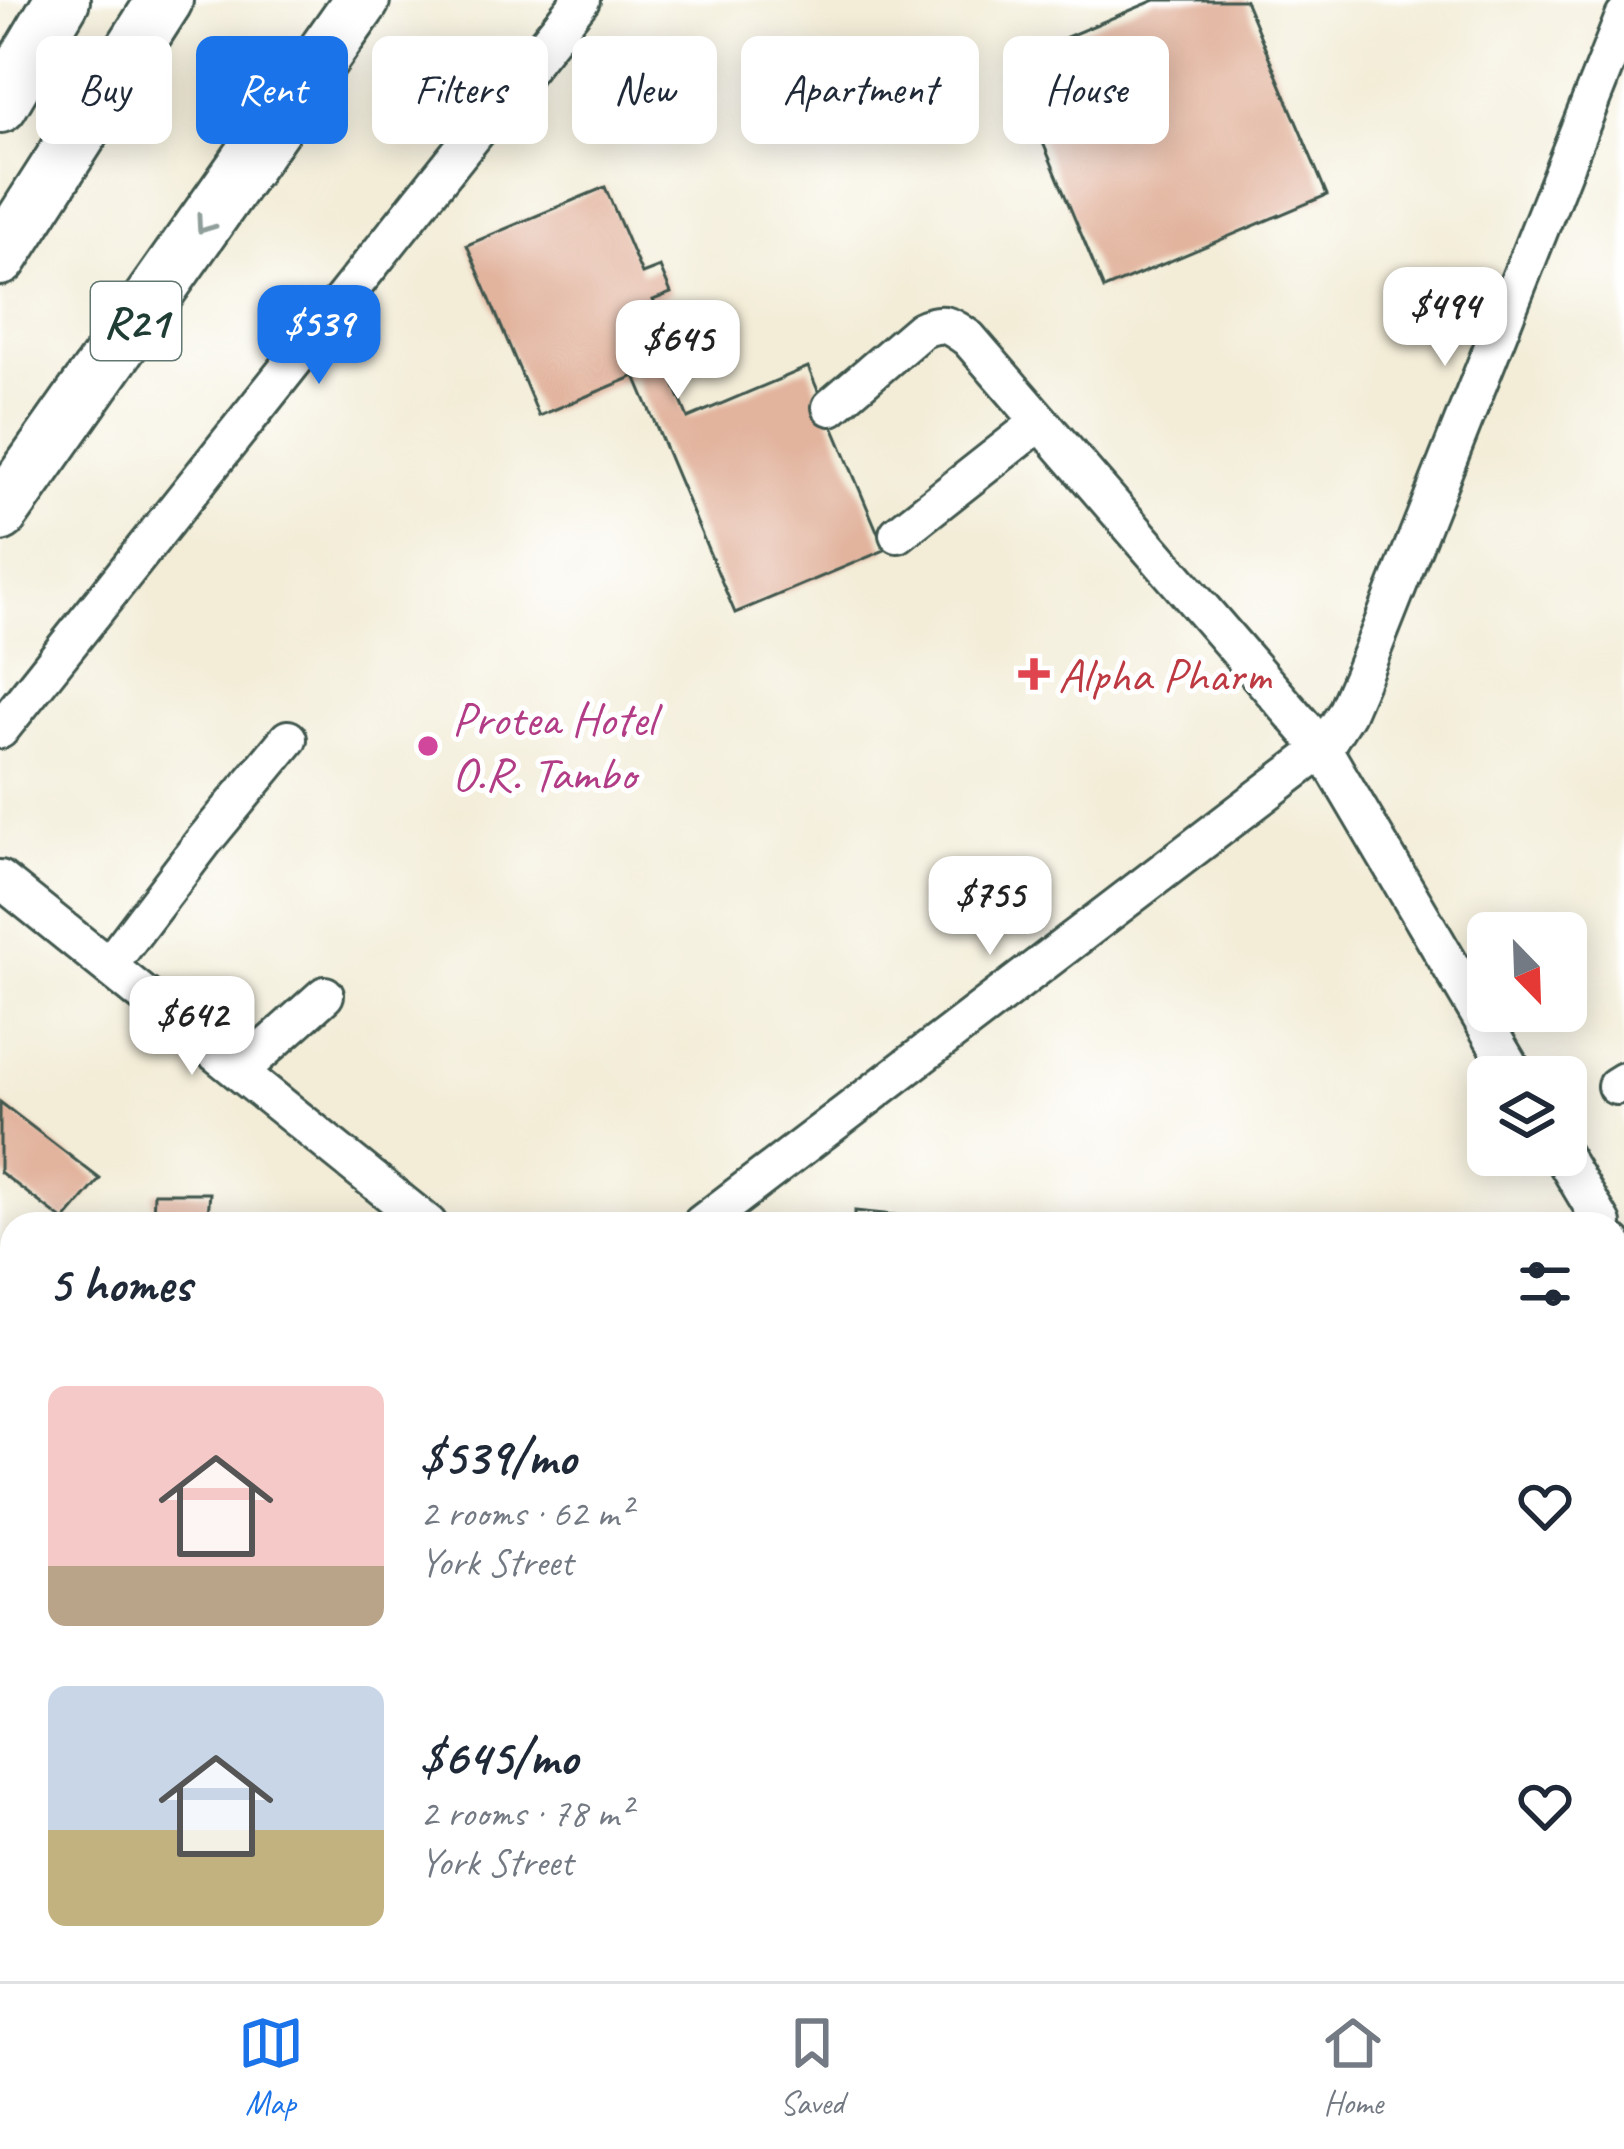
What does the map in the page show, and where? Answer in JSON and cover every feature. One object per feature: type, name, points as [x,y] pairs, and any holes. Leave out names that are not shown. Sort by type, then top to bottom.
[{"type":"highway","points":[[0,105],[62,0]]},
{"type":"highway","points":[[0,258],[165,0]]},
{"type":"highway","name":"R21","points":[[0,514],[362,0]]},
{"type":"street","points":[[0,730],[581,0]]},
{"type":"street","points":[[717,1212],[1322,749],[1346,713],[1362,676],[1624,17]]},
{"type":"street","points":[[831,407],[921,330],[949,324],[969,339],[1322,749],[1504,1056]]},
{"type":"street","points":[[898,534],[1040,422]]},
{"type":"street","points":[[110,964],[288,739]]},
{"type":"street","points":[[0,879],[413,1212]]},
{"type":"street","points":[[240,1071],[325,994]]},
{"type":"street","points":[[1575,1176],[1598,1212]]},
{"type":"building","points":[[1155,0],[1245,0],[1327,195],[1104,289],[1044,144],[1169,144],[1169,36],[1069,36]]},
{"type":"building","points":[[605,187],[642,274],[660,267],[671,293],[653,300],[678,362],[667,367],[688,418],[808,367],[885,550],[735,613],[635,376],[539,416],[467,245]]},
{"type":"building","points":[[0,1102],[100,1179],[72,1212],[52,1212],[0,1172]]},
{"type":"building","points":[[154,1193],[210,1193],[208,1212],[153,1212]]},
{"type":"place","name":"Alpha Pharm","points":[[1034,674]]},
{"type":"place","name":"Protea Hotel O.R. Tambo","points":[[428,746]]}]
